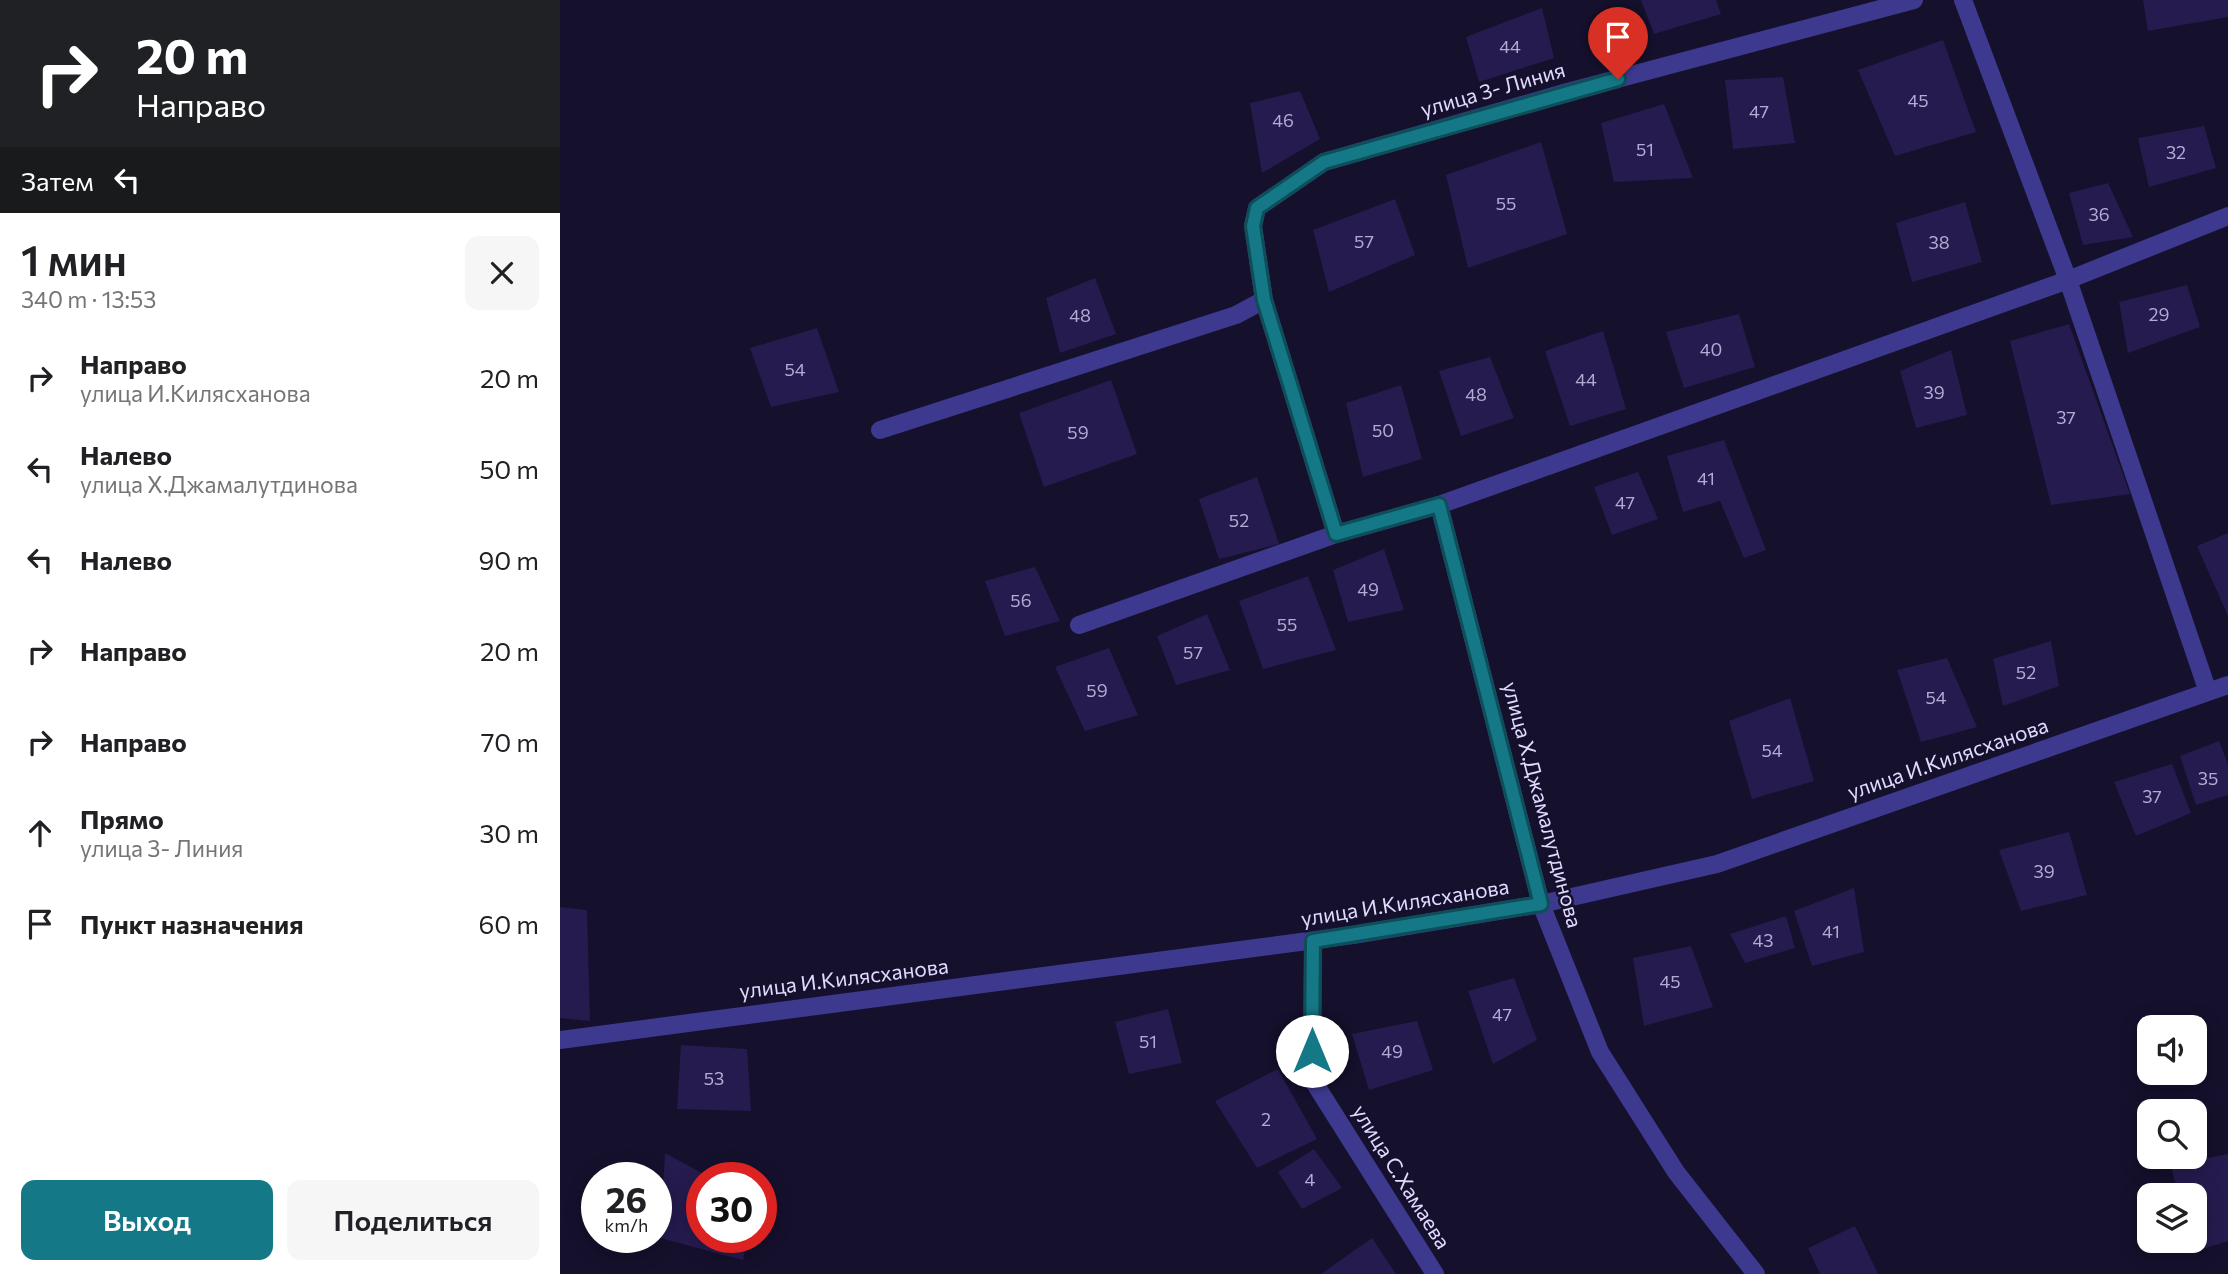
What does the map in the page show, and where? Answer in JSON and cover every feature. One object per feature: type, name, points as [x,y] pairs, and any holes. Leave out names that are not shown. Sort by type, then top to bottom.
[{"type":"street","name":"улица 3- Линия","points":[[1336,534],[1264,300],[1253,226],[1257,208],[1324,162],[1564,93],[1914,0]]},
{"type":"street","points":[[1963,0],[2068,280],[2208,692]]},
{"type":"street","points":[[1079,625],[1336,534],[1439,505],[2068,280],[2228,216]]},
{"type":"street","points":[[880,430],[1236,315],[1264,300]]},
{"type":"street","name":"улица Х.Джамалутдинова","points":[[1439,505],[1541,904],[1600,1052],[1676,1172],[1756,1274]]},
{"type":"street","name":"улица И.Килясханова","points":[[560,1040],[1313,941],[1541,904],[1717,864],[2228,685]]},
{"type":"street","name":"улица С.Хамаева","points":[[1313,941],[1312,1079],[1435,1274]]},
{"type":"building","points":[[1641,0],[1716,0],[1721,14],[1654,34]]},
{"type":"building","points":[[2143,0],[2228,0],[2228,17],[2148,31]]},
{"type":"building","points":[[1542,8],[1554,58],[1479,82],[1466,37]]},
{"type":"building","points":[[1943,40],[1976,132],[1895,156],[1858,70]]},
{"type":"building","points":[[1783,77],[1795,143],[1733,149],[1725,80]]},
{"type":"building","points":[[1300,91],[1320,139],[1262,173],[1250,103]]},
{"type":"building","points":[[1664,104],[1693,178],[1614,182],[1601,123]]},
{"type":"building","points":[[2204,126],[2216,168],[2149,187],[2138,138]]},
{"type":"building","points":[[1541,142],[1567,234],[1468,268],[1446,175]]},
{"type":"building","points":[[2108,183],[2133,237],[2083,245],[2069,193]]},
{"type":"building","points":[[1395,199],[1415,255],[1329,292],[1313,230]]},
{"type":"building","points":[[1965,202],[1982,262],[1912,282],[1896,223]]},
{"type":"building","points":[[1095,278],[1116,334],[1060,353],[1046,298]]},
{"type":"building","points":[[2187,285],[2200,327],[2128,353],[2119,302]]},
{"type":"building","points":[[1739,314],[1755,367],[1684,388],[1666,332]]},
{"type":"building","points":[[2069,324],[2130,494],[2051,505],[2010,341]]},
{"type":"building","points":[[817,328],[839,392],[771,407],[750,348]]},
{"type":"building","points":[[1603,331],[1626,409],[1570,426],[1545,351]]},
{"type":"building","points":[[1951,350],[1967,415],[1916,428],[1900,371]]},
{"type":"building","points":[[1490,357],[1514,418],[1461,436],[1439,371]]},
{"type":"building","points":[[1111,380],[1137,454],[1044,487],[1019,413]]},
{"type":"building","points":[[1401,385],[1422,459],[1363,477],[1346,403]]},
{"type":"building","points":[[1724,440],[1766,550],[1744,558],[1720,501],[1683,512],[1667,456]]},
{"type":"building","points":[[1638,472],[1658,519],[1612,535],[1594,487]]},
{"type":"building","points":[[1257,477],[1279,544],[1219,559],[1199,499]]},
{"type":"building","points":[[2228,533],[2228,616],[2197,546]]},
{"type":"building","points":[[1384,549],[1404,610],[1348,622],[1333,570]]},
{"type":"building","points":[[1035,567],[1060,621],[1005,636],[985,581]]},
{"type":"building","points":[[1308,576],[1336,650],[1263,669],[1239,601]]},
{"type":"building","points":[[1207,614],[1230,670],[1176,685],[1157,636]]},
{"type":"building","points":[[2051,641],[2059,686],[2003,706],[1993,659]]},
{"type":"building","points":[[1109,648],[1138,715],[1085,731],[1055,667]]},
{"type":"building","points":[[1947,658],[1977,727],[1921,742],[1897,670]]},
{"type":"building","points":[[1790,698],[1814,781],[1752,799],[1729,721]]},
{"type":"building","points":[[2219,741],[2228,764],[2228,795],[2196,805],[2180,756]]},
{"type":"building","points":[[2172,764],[2191,813],[2136,836],[2114,782]]},
{"type":"building","points":[[2069,832],[2087,895],[2021,911],[1999,850]]},
{"type":"building","points":[[1854,888],[1864,952],[1812,966],[1794,911]]},
{"type":"building","points":[[560,907],[587,910],[590,1021],[560,1018]]},
{"type":"building","points":[[1786,916],[1795,948],[1745,963],[1730,934]]},
{"type":"building","points":[[1691,946],[1713,1007],[1644,1026],[1633,958]]},
{"type":"building","points":[[1514,978],[1537,1040],[1493,1064],[1468,991]]},
{"type":"building","points":[[1168,1009],[1182,1063],[1129,1074],[1115,1022]]},
{"type":"building","points":[[1417,1021],[1433,1070],[1369,1090],[1352,1034]]},
{"type":"building","points":[[681,1045],[747,1049],[751,1111],[677,1109]]},
{"type":"building","points":[[1278,1069],[1317,1139],[1257,1168],[1215,1101]]},
{"type":"building","points":[[1314,1149],[1342,1188],[1302,1209],[1278,1172]]},
{"type":"building","points":[[665,1153],[686,1164],[686,1245],[672,1241],[672,1162],[664,1162]]},
{"type":"building","points":[[2228,1154],[2228,1241],[2207,1248],[2207,1183],[2175,1183],[2172,1169],[2207,1169],[2207,1158]]},
{"type":"building","points":[[1855,1226],[1878,1274],[1820,1274],[1808,1248]]},
{"type":"building","points":[[1372,1238],[1396,1274],[1321,1274]]},
{"type":"building","points":[[717,1253],[745,1253],[743,1260]]},
{"type":"route","points":[[1312,1051],[1313,941],[1541,904],[1439,505],[1336,534],[1264,300],[1253,226],[1257,208],[1324,162],[1618,79]]}]
